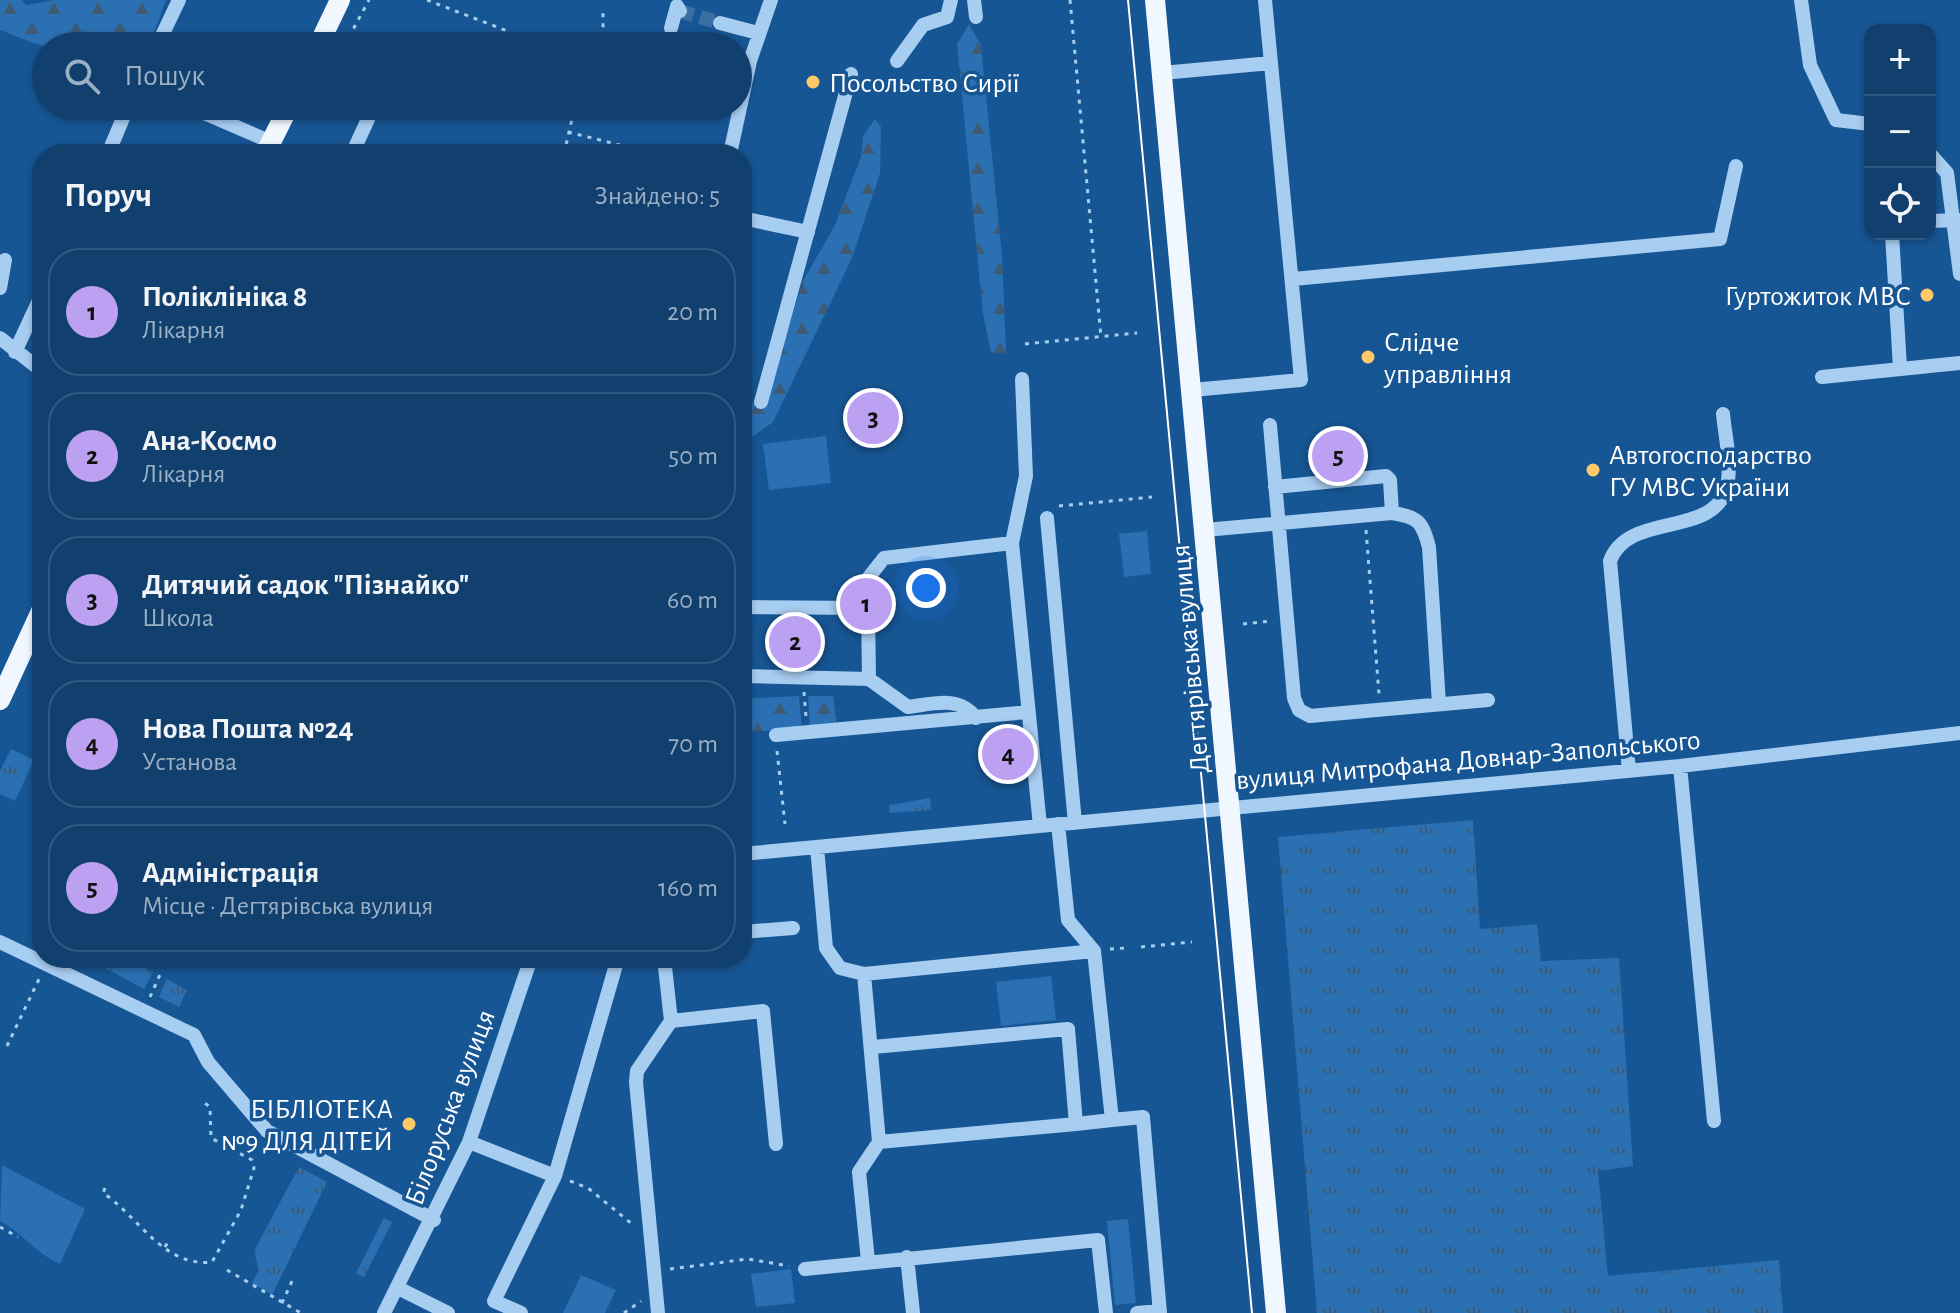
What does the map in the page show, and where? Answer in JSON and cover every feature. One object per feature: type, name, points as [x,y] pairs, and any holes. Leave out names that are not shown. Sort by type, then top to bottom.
[{"type":"main road","points":[[325,32],[340,0]]},
{"type":"main road","name":"Дегтярівська вулиця","points":[[1155,0],[1276,1313]]},
{"type":"main road","points":[[270,144],[282,120]]},
{"type":"main road","points":[[0,700],[32,631]]},
{"type":"street","points":[[164,32],[179,0]]},
{"type":"street","points":[[752,59],[771,0]]},
{"type":"street","points":[[897,61],[923,25],[947,17],[951,0]]},
{"type":"street","points":[[974,0],[976,17]]},
{"type":"street","points":[[1192,390],[1301,380],[1265,0]]},
{"type":"street","points":[[1801,0],[1810,65],[1836,120],[1864,123]]},
{"type":"street","points":[[671,28],[677,6],[680,11]]},
{"type":"street","points":[[720,23],[758,33]]},
{"type":"street","points":[[1162,73],[1271,63]]},
{"type":"street","points":[[761,402],[851,74]]},
{"type":"street","points":[[112,144],[122,120]]},
{"type":"street","points":[[217,120],[261,144]]},
{"type":"street","points":[[357,144],[368,120]]},
{"type":"street","points":[[732,144],[738,120]]},
{"type":"street","points":[[1936,161],[1947,173],[1957,220],[1960,274]]},
{"type":"street","points":[[1293,279],[1720,239],[1736,166]]},
{"type":"street","points":[[752,220],[808,232]]},
{"type":"street","points":[[1936,221],[1957,220]]},
{"type":"street","points":[[1892,240],[1900,368]]},
{"type":"street","points":[[0,288],[5,260]]},
{"type":"street","points":[[15,352],[32,315]]},
{"type":"street","points":[[0,338],[32,364]]},
{"type":"street","points":[[1822,377],[1960,363]]},
{"type":"street","points":[[1022,379],[1026,476],[1012,543],[1040,826]]},
{"type":"street","points":[[1629,771],[1610,561],[1615,549],[1626,538],[1695,518],[1712,510],[1725,495],[1729,479],[1723,414]]},
{"type":"street","points":[[1270,425],[1294,698],[1299,710],[1310,716],[1488,700]]},
{"type":"street","points":[[1275,487],[1386,476],[1392,513]]},
{"type":"street","points":[[1205,530],[1392,513],[1413,516],[1424,528],[1429,547],[1439,704]]},
{"type":"street","points":[[1047,518],[1075,823]]},
{"type":"street","points":[[869,679],[869,577],[884,558],[1012,543]]},
{"type":"street","points":[[752,607],[868,608]]},
{"type":"street","points":[[752,676],[869,679],[908,707],[953,701],[969,708],[976,718]]},
{"type":"street","points":[[776,735],[1028,712]]},
{"type":"street","name":"вулиця Митрофана Довнар-Запольського","points":[[752,853],[1680,766],[1960,733]]},
{"type":"street","points":[[1680,766],[1714,1121]]},
{"type":"street","points":[[1058,824],[1068,920],[1094,951],[1112,1120]]},
{"type":"street","points":[[817,847],[826,948],[840,968],[864,974],[1094,951]]},
{"type":"street","points":[[752,931],[793,928]]},
{"type":"street","points":[[0,942],[32,957]]},
{"type":"street","points":[[54,968],[194,1035],[208,1062],[267,1131],[434,1220]]},
{"type":"street","name":"Білоруська вулиця","points":[[384,1313],[434,1220],[469,1142],[528,968]]},
{"type":"street","points":[[521,1313],[494,1301],[555,1176],[615,968]]},
{"type":"street","points":[[658,1313],[636,1082],[637,1071],[671,1021],[665,968]]},
{"type":"street","points":[[864,974],[873,1047],[879,1142],[859,1172],[868,1261]]},
{"type":"street","points":[[671,1021],[763,1011],[776,1144]]},
{"type":"street","points":[[873,1047],[1068,1029],[1076,1124]]},
{"type":"street","points":[[879,1142],[1143,1117],[1160,1312],[1137,1313]]},
{"type":"street","points":[[469,1142],[555,1176]]},
{"type":"street","points":[[805,1269],[1098,1240],[1106,1313]]},
{"type":"street","points":[[907,1257],[913,1313]]},
{"type":"street","points":[[398,1288],[448,1313]]},
{"type":"path","points":[[352,32],[369,0]]},
{"type":"path","points":[[427,0],[510,32]]},
{"type":"path","points":[[1070,0],[1101,337]]},
{"type":"path","points":[[601,32],[603,11]]},
{"type":"path","points":[[566,144],[571,120]]},
{"type":"path","points":[[568,132],[616,144]]},
{"type":"path","points":[[1025,344],[1137,333]]},
{"type":"path","points":[[1019,509],[1152,497]]},
{"type":"path","points":[[1365,515],[1381,710]]},
{"type":"path","points":[[1243,624],[1287,621]]},
{"type":"path","points":[[803,677],[807,733]]},
{"type":"path","points":[[776,735],[785,824]]},
{"type":"path","points":[[1141,947],[1192,942]]},
{"type":"path","points":[[7,1046],[44,968]]},
{"type":"path","points":[[143,1012],[162,970]]},
{"type":"path","points":[[105,1188],[103,1193],[122,1205],[147,1237],[198,1264],[212,1262],[241,1210],[251,1184],[252,1160],[211,1138],[210,1107],[202,1101]]},
{"type":"path","points":[[555,1176],[588,1188],[650,1240]]},
{"type":"path","points":[[0,1227],[18,1237]]},
{"type":"path","points":[[165,1247],[169,1240]]},
{"type":"path","points":[[654,1271],[748,1259],[805,1269]]},
{"type":"path","points":[[227,1270],[301,1313]]},
{"type":"path","points":[[282,1303],[293,1279]]},
{"type":"green space","points":[[0,0],[22,0],[26,5],[53,0],[166,0],[154,32],[32,32],[32,42],[0,30]]},
{"type":"green space","points":[[969,24],[981,45],[1002,255],[1006,354],[991,352],[983,314],[957,44]]},
{"type":"green space","points":[[875,119],[881,127],[880,173],[852,258],[773,422],[752,437],[752,403],[764,405],[803,281],[835,225],[861,157],[863,136]]},
{"type":"green space","points":[[826,436],[831,483],[769,490],[763,444]]},
{"type":"green space","points":[[1147,531],[1151,574],[1124,577],[1119,534]]},
{"type":"green space","points":[[799,696],[802,729],[752,732],[752,698]]},
{"type":"green space","points":[[808,696],[833,696],[837,726],[810,730]]},
{"type":"green space","points":[[11,749],[32,759],[15,801],[0,794],[0,771]]},
{"type":"green space","points":[[930,798],[931,810],[890,813],[889,805]]},
{"type":"green space","points":[[1473,820],[1480,929],[1537,924],[1541,961],[1619,958],[1633,1166],[1598,1171],[1608,1276],[1779,1260],[1783,1313],[1317,1313],[1278,837]]},
{"type":"green space","points":[[105,968],[145,968],[153,972],[144,989]]},
{"type":"green space","points":[[1051,976],[1056,1020],[1001,1026],[996,982]]},
{"type":"green space","points":[[167,979],[187,990],[179,1007],[159,997]]},
{"type":"green space","points":[[2,1165],[85,1209],[60,1264],[0,1221]]},
{"type":"green space","points":[[299,1167],[327,1182],[272,1295],[252,1283],[259,1270],[254,1251]]},
{"type":"green space","points":[[384,1218],[392,1222],[364,1277],[356,1273]]},
{"type":"green space","points":[[1128,1219],[1136,1303],[1115,1305],[1107,1221]]},
{"type":"green space","points":[[791,1269],[795,1303],[756,1307],[751,1274]]},
{"type":"green space","points":[[581,1275],[616,1290],[605,1313],[563,1313]]},
{"type":"tunnel","points":[[680,11],[720,23]]},
{"type":"tram line","points":[[1128,0],[1252,1313]]},
{"type":"place","name":"Посольство Сирії","points":[[813,82]]},
{"type":"place","name":"Гуртожиток МВС","points":[[1927,295]]},
{"type":"place","name":"Слідче управління","points":[[1368,357]]},
{"type":"place","name":"Дитячий садок \"Пізнайко\"","points":[[873,418]]},
{"type":"place","name":"Адміністрація","points":[[1338,456]]},
{"type":"place","name":"Автогосподарство ГУ МВС України","points":[[1593,470]]},
{"type":"place","name":"Поліклініка 8","points":[[866,604]]},
{"type":"place","name":"Ана-Космо","points":[[795,642]]},
{"type":"place","name":"Нова Пошта №24","points":[[1008,754]]},
{"type":"place","name":"БІБЛІОТЕКА №9 ДЛЯ ДІТЕЙ","points":[[409,1124]]}]
